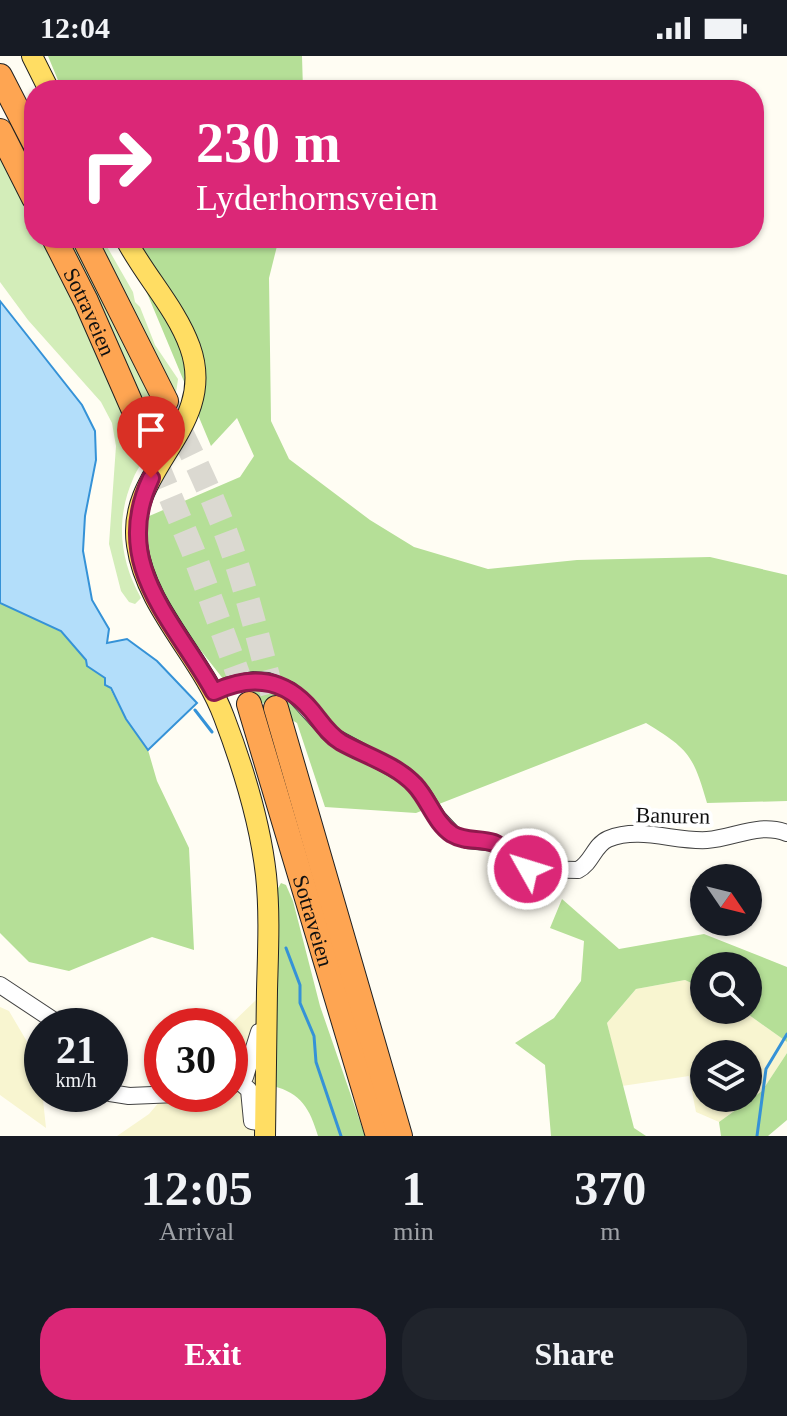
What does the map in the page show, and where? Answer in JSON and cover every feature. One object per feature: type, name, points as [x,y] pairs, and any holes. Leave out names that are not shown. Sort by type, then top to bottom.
[{"type":"highway","points":[[0,76],[24,123]]},
{"type":"highway","points":[[0,131],[24,178]]},
{"type":"highway","name":"Sotraveien","points":[[59,248],[143,431]]},
{"type":"highway","name":"Sotraveien","points":[[89,248],[166,401]]},
{"type":"highway","name":"Sotraveien","points":[[249,704],[378,1136]]},
{"type":"highway","name":"Sotraveien","points":[[276,708],[400,1136]]},
{"type":"main road","points":[[32,56],[44,80]]},
{"type":"main road","points":[[131,248],[182,329],[190,348],[196,378],[192,408],[184,427],[142,496],[136,526],[137,546],[142,566],[159,604],[214,692],[229,729],[263,853],[268,909],[267,1032],[258,1129]]},
{"type":"street","name":"Banuren","points":[[214,692],[253,680],[268,681],[290,690],[331,735],[405,775],[453,834],[467,840],[495,843],[528,869],[578,870],[584,867],[603,842],[615,837],[659,834],[704,840],[768,828],[787,833]]},
{"type":"street","points":[[0,985],[35,1008]]},
{"type":"street","points":[[248,1072],[259,1032],[267,1032]]},
{"type":"street","points":[[248,1090],[258,1129]]},
{"type":"shaded area","points":[[685,980],[690,982],[690,1024],[762,1024],[787,1042],[787,1053],[762,1091],[762,1040],[690,1040],[690,1081],[689,1076],[622,1086],[607,1023],[636,989]]},
{"type":"shaded area","points":[[258,998],[264,1136],[117,1136],[151,1112],[248,1112],[248,1008]]},
{"type":"shaded area","points":[[0,1007],[9,1011],[24,1036],[24,1112],[44,1112],[46,1128],[0,1095]]},
{"type":"shaded area","points":[[696,1112],[733,1112],[719,1122]]},
{"type":"green space","points":[[48,56],[302,56],[303,80],[58,80]]},
{"type":"green space","points":[[0,153],[24,201],[24,248],[108,248],[133,292],[155,345],[178,379],[167,423],[139,467],[127,494],[122,540],[128,570],[141,598],[135,604],[129,602],[121,591],[109,544],[116,446],[112,423],[101,402],[28,320],[0,282]]},
{"type":"green space","points":[[128,248],[276,248],[269,278],[271,421],[289,459],[370,520],[414,547],[488,569],[577,560],[710,557],[787,575],[787,801],[707,803],[687,754],[646,723],[416,813],[325,807],[297,723],[224,680],[158,596],[126,526],[240,477],[254,456],[237,418],[211,446]]},
{"type":"green space","points":[[0,603],[61,631],[105,679],[126,719],[148,750],[157,781],[189,848],[194,950],[152,937],[69,971],[29,962],[0,933]]},
{"type":"green space","points":[[281,883],[286,885],[293,901],[320,1006],[365,1136],[318,1136],[303,1104],[291,1093],[273,1086],[277,890]]},
{"type":"green space","points":[[562,899],[619,949],[709,936],[749,952],[690,952],[690,982],[685,980],[636,989],[607,1023],[634,1128],[646,1136],[551,1136],[545,1065],[515,1043],[554,1018],[581,981],[584,941],[550,928]]},
{"type":"green space","points":[[762,957],[787,967],[787,1042],[762,1024]]},
{"type":"green space","points":[[787,1053],[787,1120],[768,1136],[721,1136],[719,1122],[733,1112],[762,1112],[762,1091]]},
{"type":"water","points":[[0,301],[82,405],[95,431],[96,460],[85,516],[83,551],[92,600],[109,629],[107,643],[127,639],[157,661],[197,703],[148,750],[126,719],[111,688],[105,685],[105,678],[87,666],[86,660],[61,631],[0,603]]},
{"type":"waterway","points":[[195,710],[212,732]]},
{"type":"waterway","points":[[286,948],[300,985],[300,1003],[314,1036],[316,1062],[341,1136]]},
{"type":"waterway","points":[[757,1136],[766,1069],[787,1034]]},
{"type":"tunnel","points":[[166,401],[206,485],[236,561],[276,708]]},
{"type":"tunnel","points":[[143,431],[193,551],[249,704]]},
{"type":"route","points":[[151,478],[142,496],[136,526],[142,566],[159,604],[214,692],[253,680],[268,681],[290,690],[312,710],[331,735],[405,775],[453,834],[467,840],[495,843],[528,869]]}]
